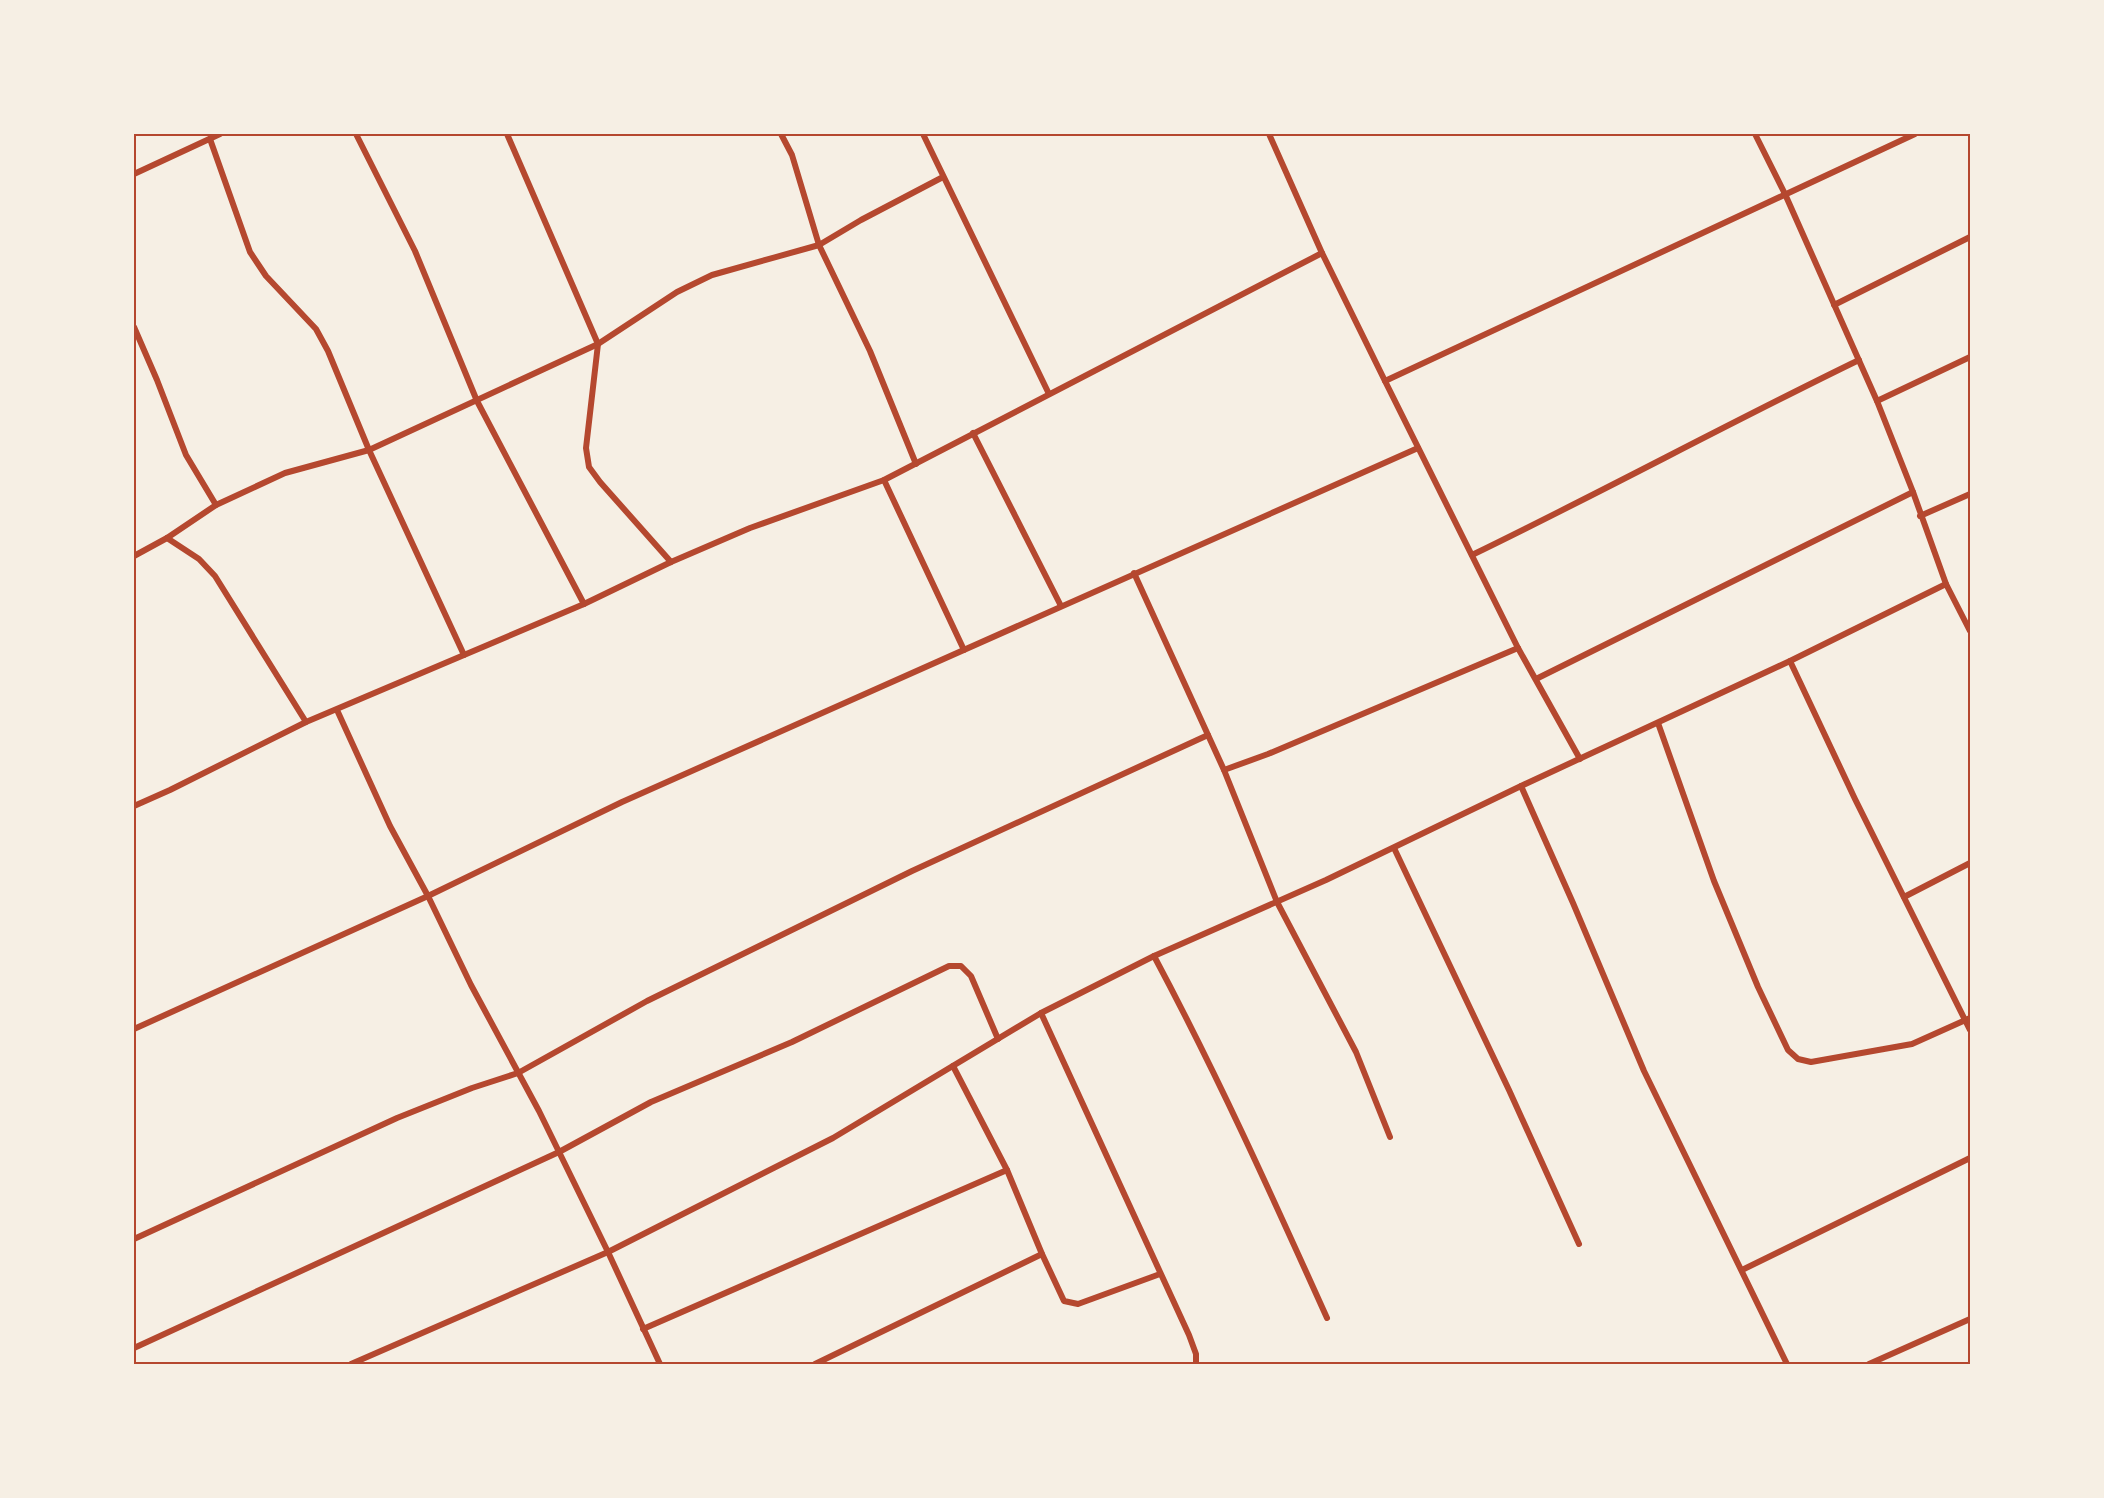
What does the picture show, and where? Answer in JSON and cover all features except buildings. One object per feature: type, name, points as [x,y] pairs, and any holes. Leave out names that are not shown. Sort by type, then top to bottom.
[{"type":"street","points":[[134,174],[220,134]]},
{"type":"street","points":[[356,134],[415,251],[477,401],[584,604]]},
{"type":"street","points":[[507,134],[598,344],[586,448],[589,467],[671,561]]},
{"type":"street","points":[[782,134],[792,155],[819,245],[870,351],[916,464]]},
{"type":"street","points":[[923,134],[1049,393]]},
{"type":"street","points":[[1269,134],[1323,253],[1418,448],[1518,648],[1580,759]]},
{"type":"street","points":[[1755,134],[1785,194],[1877,401],[1946,584],[1971,631]]},
{"type":"street","points":[[1385,381],[1916,134]]},
{"type":"street","points":[[210,139],[250,252],[266,276],[316,329],[328,351],[369,450],[464,655]]},
{"type":"street","points":[[134,556],[167,538],[216,505],[285,473],[369,450],[598,344],[677,292],[712,275],[819,245],[861,220],[944,177]]},
{"type":"street","points":[[1834,305],[1971,237]]},
{"type":"street","points":[[134,806],[306,722],[584,604],[671,561],[750,528],[884,480],[1323,253]]},
{"type":"street","points":[[134,327],[186,455],[216,505]]},
{"type":"street","points":[[1877,401],[1971,357]]},
{"type":"street","points":[[1472,555],[1859,360]]},
{"type":"street","points":[[974,433],[1061,606]]},
{"type":"street","points":[[134,1029],[428,896],[622,802],[1418,448]]},
{"type":"street","points":[[884,480],[964,650]]},
{"type":"street","points":[[1536,680],[1913,492]]},
{"type":"street","points":[[1920,516],[1971,494]]},
{"type":"street","points":[[167,538],[199,559],[215,576],[306,722]]},
{"type":"street","points":[[1134,573],[1224,770],[1277,902],[1356,1052],[1389,1137]]},
{"type":"street","points":[[351,1365],[608,1252],[833,1138],[1041,1013],[1154,956],[1394,848],[1521,786],[1790,661],[1946,584]]},
{"type":"street","points":[[1224,770],[1268,754],[1518,648]]},
{"type":"street","points":[[1790,661],[1855,799],[1968,1019],[1971,1030]]},
{"type":"street","points":[[337,710],[390,826],[559,1152],[660,1365]]},
{"type":"street","points":[[1658,723],[1714,880],[1758,987],[1788,1050],[1798,1059],[1811,1062],[1912,1044],[1968,1019]]},
{"type":"street","points":[[134,1239],[397,1118],[518,1072],[647,1001],[902,876],[1208,735]]},
{"type":"street","points":[[1521,786],[1644,1071],[1787,1365]]},
{"type":"street","points":[[1394,848],[1579,1244]]},
{"type":"street","points":[[1904,897],[1971,862]]},
{"type":"street","points":[[1154,956],[1194,1030],[1327,1318]]},
{"type":"street","points":[[134,1348],[559,1152],[651,1102],[792,1042],[949,966],[962,966],[971,976],[998,1039]]},
{"type":"street","points":[[1041,1013],[1196,1354],[1196,1365]]},
{"type":"street","points":[[953,1066],[1007,1170],[1064,1301],[1077,1304],[1160,1274]]},
{"type":"street","points":[[1742,1270],[1971,1158]]},
{"type":"street","points":[[643,1329],[1007,1170]]},
{"type":"street","points":[[815,1365],[1042,1254]]},
{"type":"street","points":[[1869,1365],[1971,1319]]}]
